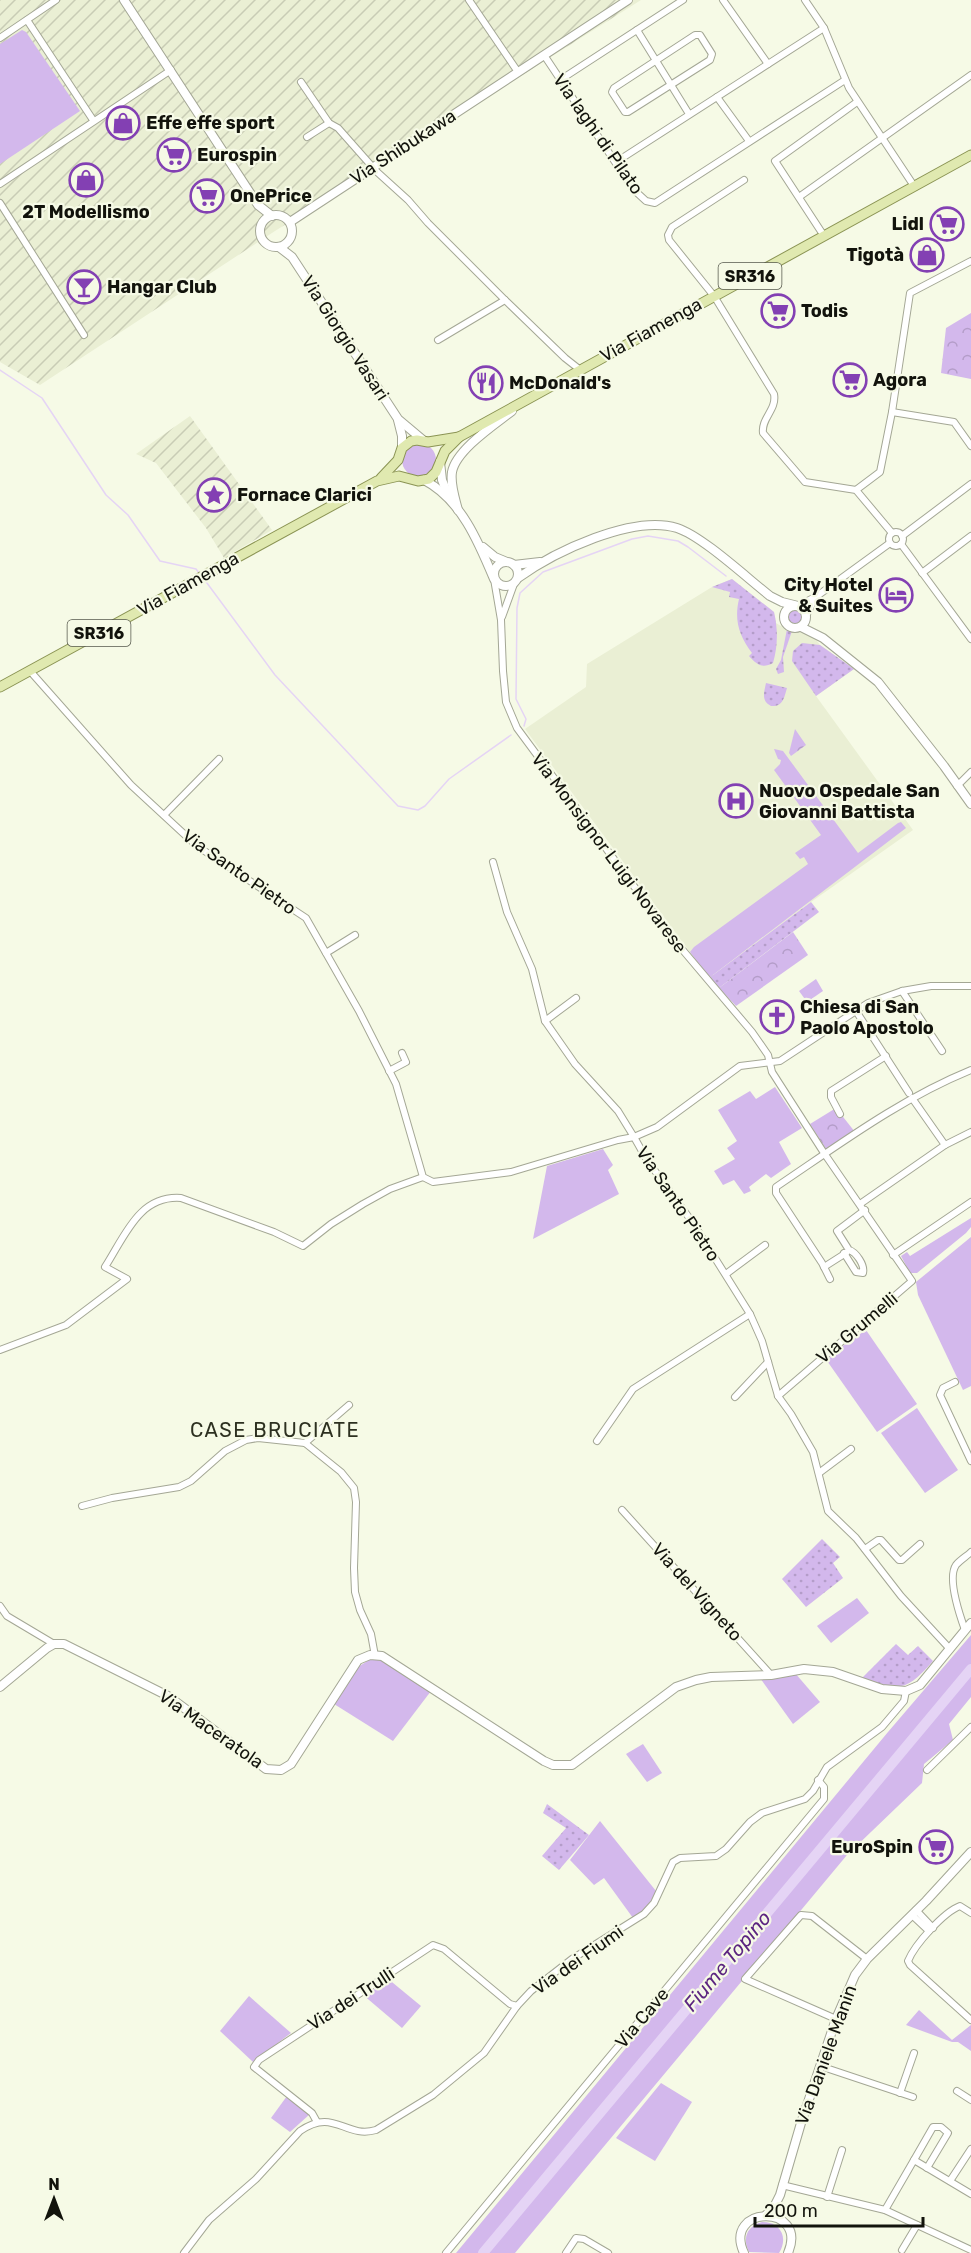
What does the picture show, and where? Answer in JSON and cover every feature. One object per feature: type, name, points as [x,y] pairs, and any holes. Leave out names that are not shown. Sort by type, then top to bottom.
[{"type":"main road","points":[[124,0],[258,205],[263,222],[260,232],[265,242],[274,247],[289,242],[292,232],[290,222],[282,216],[272,216],[263,222]]},
{"type":"main road","name":"Via Fiamenga","points":[[0,687],[377,481],[399,476],[411,480],[424,480],[436,472],[445,451],[459,438],[579,369],[971,155]]},
{"type":"main road","points":[[258,205],[272,216]]},
{"type":"main road","name":"Via Giorgio Vasari","points":[[289,242],[292,257]]},
{"type":"main road","name":"Via Giorgio Vasari","points":[[279,247],[292,257],[398,419],[426,441]]},
{"type":"main road","points":[[458,510],[452,481],[456,462],[489,429],[529,398]]},
{"type":"main road","name":"Via Giorgio Vasari","points":[[398,419],[402,448]]},
{"type":"main road","name":"Via Fiamenga","points":[[377,481],[398,460],[402,448],[411,441],[459,438]]},
{"type":"main road","points":[[426,441],[437,450],[442,480],[451,500],[481,546],[494,579],[503,586],[516,581],[540,562],[628,527],[663,525],[678,529],[697,539],[770,596],[803,609],[823,638]]},
{"type":"main road","points":[[398,460],[401,471],[411,480]]},
{"type":"main road","points":[[424,480],[451,500]]},
{"type":"main road","points":[[481,546],[495,557],[511,563],[518,571],[516,581]]},
{"type":"main road","points":[[494,579],[495,568],[501,563],[540,562]]},
{"type":"main road","points":[[770,596],[788,626],[801,627],[806,622],[807,614]]},
{"type":"main road","points":[[784,616],[787,609],[798,606]]},
{"type":"main road","points":[[801,627],[823,638],[878,682],[971,804]]},
{"type":"main road","name":"Via Daniele Manin","points":[[788,2253],[792,2239],[790,2231],[780,2219],[782,2186],[836,2019],[855,1975],[867,1959],[971,1852]]},
{"type":"main road","name":"Via Daniele Manin","points":[[743,2252],[741,2234],[745,2226],[758,2216],[766,2215],[774,2207],[780,2195]]},
{"type":"main road","points":[[766,2215],[780,2219]]},
{"type":"street","points":[[0,38],[56,0]]},
{"type":"street","points":[[470,0],[518,72]]},
{"type":"street","name":"Via Shibukawa","points":[[290,222],[628,0]]},
{"type":"street","points":[[560,80],[684,0]]},
{"type":"street","points":[[723,0],[768,64]]},
{"type":"street","points":[[805,0],[824,28],[845,80],[857,102],[914,186]]},
{"type":"street","points":[[27,20],[93,120]]},
{"type":"street","points":[[616,162],[824,28]]},
{"type":"street","points":[[637,30],[690,114]]},
{"type":"street","points":[[695,35],[700,35],[712,54],[710,60],[625,112],[612,92],[614,88],[656,60],[695,35]]},
{"type":"street","name":"Via laghi di Pilato","points":[[544,55],[633,189],[646,201],[655,203],[845,80]]},
{"type":"street","points":[[0,184],[171,70]]},
{"type":"street","points":[[799,197],[971,75]]},
{"type":"street","points":[[301,81],[329,123],[338,128],[428,223],[505,300],[579,369]]},
{"type":"street","points":[[717,97],[749,141]]},
{"type":"street","points":[[825,236],[775,161],[857,102]]},
{"type":"street","points":[[307,137],[329,123]]},
{"type":"street","points":[[744,180],[672,227],[668,235],[669,240],[714,296],[774,394],[774,406],[764,422],[764,433],[806,482],[856,490],[892,533],[896,532],[902,536]]},
{"type":"street","points":[[0,203],[84,335]]},
{"type":"street","points":[[856,490],[880,472],[892,412],[910,293],[971,261]]},
{"type":"street","points":[[438,340],[505,300]]},
{"type":"street","points":[[892,412],[954,422],[971,446]]},
{"type":"street","points":[[971,484],[902,536],[901,544],[971,639]]},
{"type":"street","points":[[890,543],[892,533]]},
{"type":"street","points":[[922,573],[971,536]]},
{"type":"street","points":[[890,543],[895,546],[901,544]]},
{"type":"street","points":[[798,606],[817,596],[890,543]]},
{"type":"street","name":"Via Monsignor Luigi Novarese","points":[[494,579],[501,620],[506,702],[517,728],[674,940],[752,1032],[768,1055],[772,1072],[824,1153]]},
{"type":"street","name":"Via Monsignor Luigi Novarese","points":[[501,620],[516,581]]},
{"type":"street","points":[[807,614],[817,596]]},
{"type":"street","name":"Via Santo Pietro","points":[[30,670],[117,770],[197,846],[306,918],[396,1084],[423,1177],[433,1182],[512,1172],[634,1137],[647,1160],[671,1191],[726,1274],[750,1314],[778,1396],[813,1452],[828,1511],[856,1538],[901,1596],[949,1648]]},
{"type":"street","points":[[164,815],[219,759]]},
{"type":"street","points":[[957,786],[971,772]]},
{"type":"street","points":[[493,862],[507,912],[531,969],[545,1021],[575,1064],[618,1111],[634,1137],[657,1127],[740,1066],[780,1061],[881,997],[944,984],[971,986]]},
{"type":"street","points":[[326,953],[355,935]]},
{"type":"street","points":[[902,991],[942,1051]]},
{"type":"street","points":[[545,1021],[576,998]]},
{"type":"street","points":[[856,1011],[945,1145]]},
{"type":"street","points":[[389,1071],[406,1062],[402,1053]]},
{"type":"street","points":[[840,1114],[831,1097],[831,1091],[886,1056]]},
{"type":"street","points":[[830,1279],[775,1190],[824,1153],[911,1095],[971,1070]]},
{"type":"street","points":[[824,1267],[846,1252],[837,1231],[863,1207],[945,1145],[971,1132]]},
{"type":"street","name":"Via Grumelli","points":[[778,1396],[912,1281],[824,1153]]},
{"type":"street","points":[[0,1350],[66,1325],[127,1278],[105,1267],[140,1212],[153,1202],[169,1197],[181,1198],[274,1232],[303,1246],[363,1204],[390,1189],[423,1177]]},
{"type":"street","points":[[893,1255],[971,1202]]},
{"type":"street","name":"Via Santo Pietro","points":[[726,1274],[765,1245]]},
{"type":"street","points":[[597,1441],[633,1389],[750,1314]]},
{"type":"street","points":[[735,1396],[768,1362]]},
{"type":"street","points":[[955,1382],[943,1389],[940,1395],[971,1461]]},
{"type":"street","points":[[305,1443],[349,1405]]},
{"type":"street","points":[[82,1506],[112,1498],[180,1487],[191,1481],[225,1450],[246,1440],[258,1438],[305,1443],[341,1472],[354,1488],[356,1502],[355,1592],[371,1634],[375,1656],[382,1656],[544,1761],[554,1765],[572,1765],[676,1687],[711,1677],[771,1675],[804,1669],[833,1672],[882,1689],[906,1691],[920,1685],[971,1623]]},
{"type":"street","points":[[819,1473],[851,1449]]},
{"type":"street","name":"Via del Vigneto","points":[[622,1510],[771,1675]]},
{"type":"street","points":[[865,1549],[881,1540],[899,1560],[902,1560],[920,1544]]},
{"type":"street","points":[[965,1630],[957,1609],[953,1574],[956,1565],[971,1552]]},
{"type":"street","points":[[0,1606],[8,1616],[54,1644],[0,1687]]},
{"type":"street","name":"Via Maceratola","points":[[54,1644],[64,1644],[168,1696],[266,1768],[281,1770],[291,1764],[358,1660],[370,1655],[375,1656]]},
{"type":"street","name":"Via dei Fiumi","points":[[317,2122],[332,2122],[360,2132],[376,2130],[433,2095],[484,2053],[517,2006],[531,1991],[572,1959],[644,1914],[654,1903],[673,1862],[680,1858],[716,1856],[762,1813],[805,1799],[813,1791],[827,1767],[882,1727],[904,1701],[906,1691]]},
{"type":"street","points":[[927,1770],[971,1727]]},
{"type":"street","name":"Via Cave","points":[[446,2253],[824,1798],[824,1787],[818,1780]]},
{"type":"street","points":[[971,1912],[960,1906],[954,1908],[932,1929],[908,1961],[971,2020]]},
{"type":"street","points":[[914,1912],[932,1929]]},
{"type":"street","points":[[836,2019],[745,1979],[801,1915],[812,1916],[867,1959]]},
{"type":"street","name":"Via dei Trulli","points":[[317,2122],[312,2113],[254,2067],[259,2060],[433,1945],[444,1949],[510,2004],[517,2006]]},
{"type":"street","points":[[900,2093],[914,2053]]},
{"type":"street","points":[[820,2066],[913,2097]]},
{"type":"street","points":[[957,2091],[971,2100]]},
{"type":"street","points":[[184,2253],[209,2220],[256,2179],[300,2131],[317,2122]]},
{"type":"street","points":[[885,2210],[933,2127],[941,2127],[948,2133],[927,2168]]},
{"type":"street","points":[[950,2181],[971,2149]]},
{"type":"street","points":[[827,2196],[842,2150]]},
{"type":"street","points":[[914,2160],[971,2194]]},
{"type":"street","points":[[782,2186],[885,2210],[971,2250]]},
{"type":"street","points":[[902,2250],[917,2225]]},
{"type":"street","points":[[566,2253],[573,2241],[580,2238],[609,2253]]},
{"type":"shaded area","points":[[0,0],[641,0],[275,231],[40,385],[0,362]]},
{"type":"shaded area","name":"Fornace Clarici","points":[[190,416],[272,530],[224,558],[206,528],[156,463],[136,454]]},
{"type":"shaded area","name":"Nuovo Ospedale San Giovanni Battista","points":[[732,579],[774,612],[776,623],[789,631],[812,634],[820,645],[854,669],[816,696],[913,830],[709,978],[525,729],[586,687],[587,664],[712,587]]},
{"type":"green space","points":[[22,30],[26,32],[80,111],[0,164],[0,44]]},
{"type":"green space","points":[[971,313],[971,379],[941,373],[946,328]]},
{"type":"green space","points":[[419,443],[431,448],[436,460],[431,472],[419,477],[407,472],[402,460],[407,448]]},
{"type":"green space","points":[[732,579],[774,612],[777,638],[773,663],[766,666],[760,665],[749,656],[752,653],[741,634],[737,621],[739,599],[729,597],[730,592],[712,587]]},
{"type":"green space","points":[[796,609],[802,611],[804,617],[802,623],[796,625],[790,623],[788,617],[790,611]]},
{"type":"green space","points":[[787,629],[792,631],[783,657],[784,672],[778,674],[776,669],[781,660]]},
{"type":"green space","points":[[802,643],[820,645],[854,669],[816,696],[792,661],[793,651]]},
{"type":"green space","points":[[766,683],[787,688],[778,705],[771,706],[766,702],[764,696]]},
{"type":"green space","points":[[795,729],[806,745],[791,756],[789,753]]},
{"type":"green space","points":[[774,749],[783,751],[858,853],[898,823],[901,822],[906,828],[709,978],[690,952],[808,864],[804,857],[800,859],[795,853],[821,835],[774,770],[781,760],[778,759]]},
{"type":"green space","points":[[811,902],[819,912],[719,988],[709,978]]},
{"type":"green space","points":[[793,932],[808,955],[736,1006],[719,988]]},
{"type":"green space","points":[[816,979],[823,991],[807,1002],[799,991]]},
{"type":"green space","points":[[775,1087],[802,1128],[779,1142],[791,1164],[771,1178],[766,1174],[749,1187],[751,1191],[744,1194],[734,1180],[723,1185],[714,1171],[735,1159],[727,1148],[737,1141],[718,1110],[750,1091],[756,1099]]},
{"type":"green space","points":[[836,1108],[855,1132],[826,1149],[810,1124]]},
{"type":"green space","points":[[603,1149],[613,1165],[608,1170],[619,1194],[533,1239],[547,1166]]},
{"type":"green space","points":[[971,1218],[971,1227],[966,1233],[917,1273],[910,1273],[901,1256],[907,1252],[910,1256]]},
{"type":"green space","points":[[971,1237],[971,1386],[963,1390],[918,1295],[916,1282]]},
{"type":"green space","points":[[866,1330],[917,1404],[877,1432],[825,1358]]},
{"type":"green space","points":[[917,1408],[958,1470],[925,1493],[881,1433]]},
{"type":"green space","points":[[822,1539],[840,1557],[833,1563],[843,1578],[806,1607],[782,1579]]},
{"type":"green space","points":[[857,1598],[869,1613],[831,1643],[817,1626]]},
{"type":"green space","points":[[971,1635],[971,1697],[949,1724],[953,1740],[924,1764],[922,1783],[847,1855],[515,2253],[456,2253],[888,1732]]},
{"type":"green space","points":[[896,1644],[908,1655],[918,1646],[933,1661],[916,1679],[902,1686],[894,1687],[862,1678]]},
{"type":"green space","points":[[369,1660],[383,1660],[431,1691],[393,1741],[334,1704],[358,1667]]},
{"type":"green space","points":[[795,1673],[820,1702],[793,1724],[760,1678]]},
{"type":"green space","points":[[643,1744],[662,1773],[647,1782],[626,1754]]},
{"type":"green space","points":[[547,1804],[589,1835],[559,1870],[542,1856],[566,1828],[543,1813]]},
{"type":"green space","points":[[600,1821],[656,1891],[648,1906],[633,1918],[604,1878],[594,1885],[570,1860]]},
{"type":"green space","points":[[387,1978],[421,2006],[402,2028],[362,1994]]},
{"type":"green space","points":[[249,1996],[291,2033],[253,2062],[220,2031]]},
{"type":"green space","points":[[919,2010],[952,2040],[971,2025],[971,2051],[958,2042],[952,2042],[906,2025]]},
{"type":"green space","points":[[661,2083],[692,2102],[655,2161],[616,2138]]},
{"type":"green space","points":[[287,2096],[310,2114],[290,2132],[271,2118]]},
{"type":"green space","points":[[762,2222],[774,2225],[781,2232],[783,2241],[779,2253],[749,2252],[746,2242],[747,2233],[753,2226]]},
{"type":"waterway","points":[[0,370],[42,398],[106,495],[128,515],[160,561],[196,569],[199,573]]},
{"type":"waterway","points":[[524,726],[526,719],[516,699],[517,608],[520,593],[543,572],[632,539],[648,536],[678,541],[726,576]]},
{"type":"waterway","points":[[204,579],[275,675],[398,806],[418,810],[425,806],[449,779],[511,735]]},
{"type":"waterway","name":"Fiume Topino","points":[[483,2253],[971,1669]]},
{"type":"place","name":"Effe effe sport","points":[[123,123]]},
{"type":"place","name":"Eurospin","points":[[174,155]]},
{"type":"place","name":"2T Modellismo","points":[[86,180]]},
{"type":"place","name":"OnePrice","points":[[207,196]]},
{"type":"place","name":"Lidl","points":[[947,224]]},
{"type":"place","name":"Tigotà","points":[[927,255]]},
{"type":"place","name":"Hangar Club","points":[[84,287]]},
{"type":"place","name":"Todis","points":[[778,311]]},
{"type":"place","name":"Agora","points":[[850,380]]},
{"type":"place","name":"McDonald's","points":[[486,383]]},
{"type":"place","name":"Fornace Clarici","points":[[214,495]]},
{"type":"place","name":"City Hotel & Suites","points":[[896,595]]},
{"type":"place","name":"Nuovo Ospedale San Giovanni Battista","points":[[736,801]]},
{"type":"place","name":"Chiesa di San Paolo Apostolo","points":[[777,1017]]},
{"type":"place","name":"EuroSpin","points":[[936,1847]]},
{"type":"district","name":"CASE BRUCIATE","points":[[275,1430]]}]
